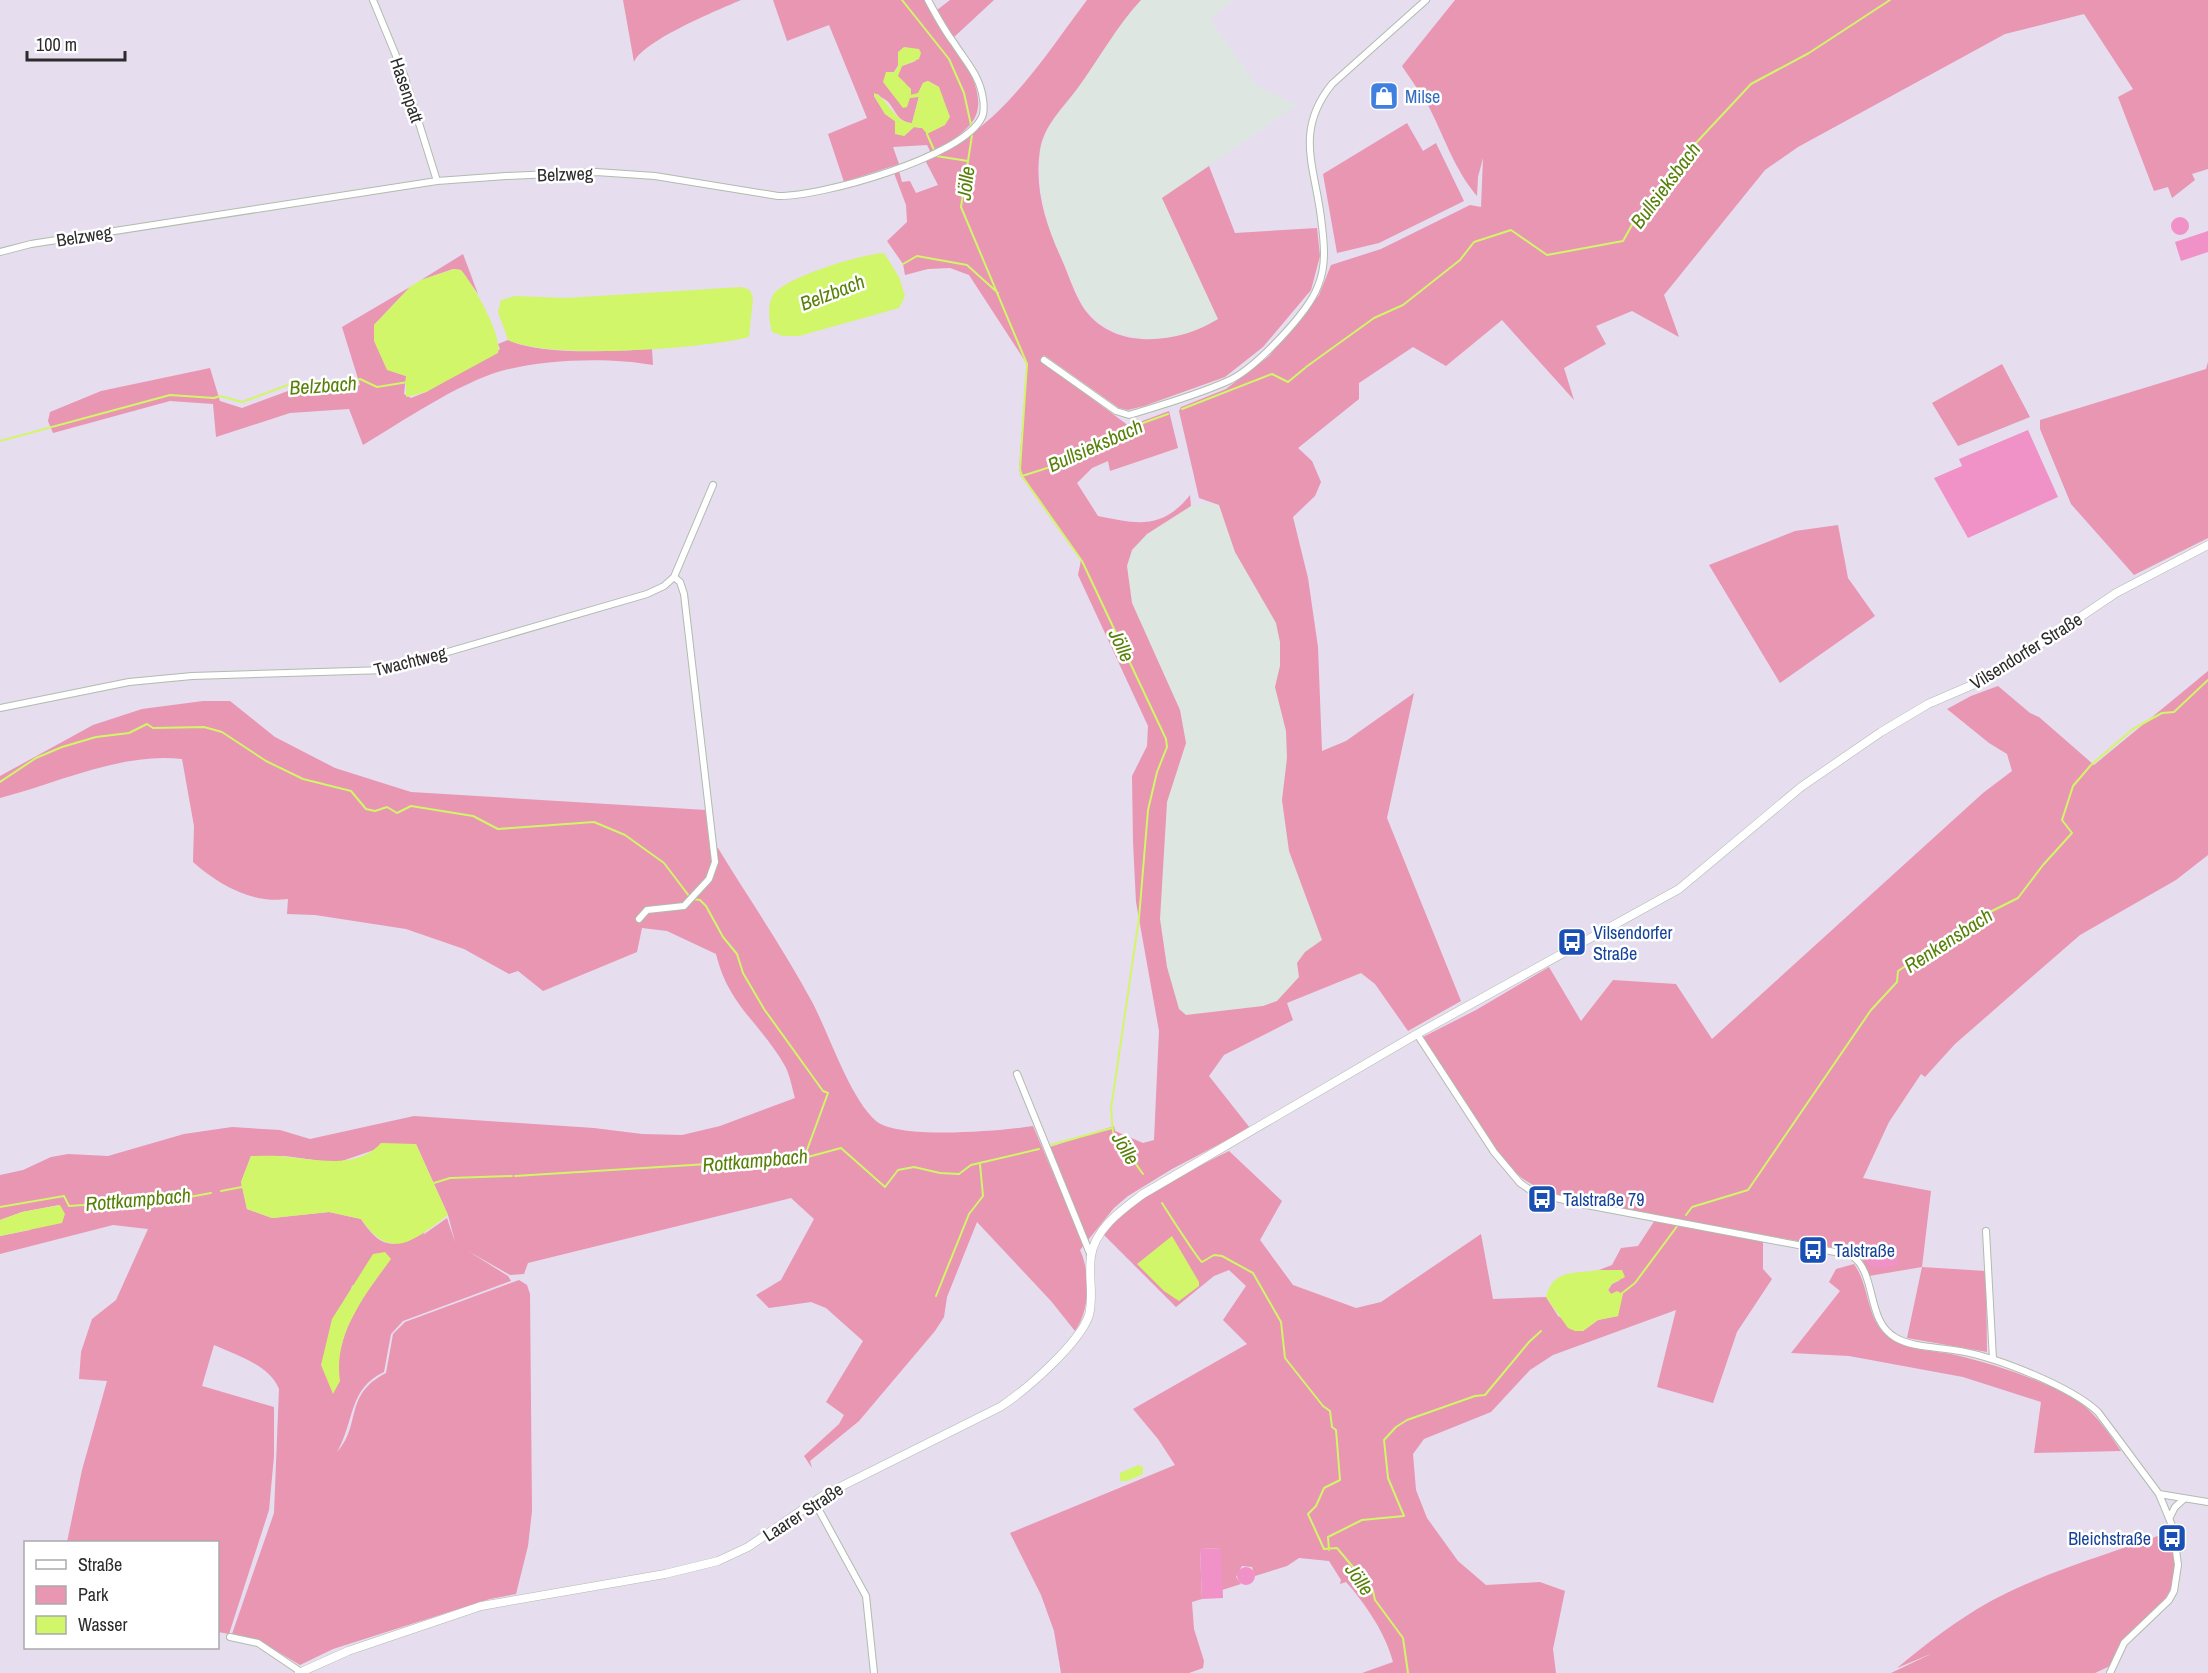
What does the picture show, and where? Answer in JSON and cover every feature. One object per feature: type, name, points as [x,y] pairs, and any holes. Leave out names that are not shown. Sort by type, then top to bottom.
[{"type":"street","name":"Hasenpatt","points":[[373,0],[404,75],[436,181]]},
{"type":"street","name":"Belzweg","points":[[0,252],[31,244],[436,181],[596,172],[655,176],[792,196],[841,187],[934,154],[957,141],[976,126],[983,116],[983,99],[979,80],[928,0]]},
{"type":"street","points":[[1044,360],[1116,411],[1129,415],[1229,381],[1252,366],[1281,336],[1318,287],[1324,250],[1321,216],[1308,147],[1312,122],[1319,100],[1426,0]]},
{"type":"street","points":[[639,919],[647,910],[684,906],[709,879],[714,862],[684,594],[680,582],[674,577],[712,485]]},
{"type":"street","name":"Vilsendorfer Straße","points":[[1174,1175],[1417,1034],[1670,894],[1801,787],[1881,732],[1928,704],[1993,676],[2116,593],[2208,545]]},
{"type":"street","name":"Twachtweg","points":[[0,708],[100,688],[161,679],[386,670],[647,594],[664,586],[674,577]]},
{"type":"street","points":[[1417,1034],[1494,1152],[1520,1183],[1533,1192],[1576,1203],[1842,1252],[1857,1259],[1861,1265],[1880,1321],[1896,1338],[1993,1359],[2073,1393],[2087,1402],[2098,1413],[2159,1494],[2170,1518],[2178,1565],[2174,1591],[2163,1606],[2124,1643],[2110,1673]]},
{"type":"street","points":[[1017,1074],[1091,1256]]},
{"type":"street","name":"Laarer Straße","points":[[230,1637],[258,1643],[300,1673],[348,1651],[481,1606],[665,1574],[718,1561],[748,1547],[814,1501],[1018,1396],[1074,1340],[1088,1318],[1092,1293],[1091,1256],[1095,1243],[1112,1220],[1143,1194],[1174,1175]]},
{"type":"street","points":[[1986,1231],[1993,1359]]},
{"type":"street","points":[[2159,1494],[2208,1502]]},
{"type":"street","points":[[2170,1518],[2175,1507],[2184,1499]]},
{"type":"street","points":[[814,1501],[867,1596],[874,1673]]},
{"type":"shaded area","points":[[1141,0],[1233,0],[1210,19],[1256,85],[1297,105],[1162,198],[1219,319],[1193,333],[1153,340],[1121,334],[1101,324],[1085,310],[1049,231],[1040,188],[1040,150],[1050,123],[1077,90],[1122,21]]},
{"type":"shaded area","points":[[2180,217],[2188,222],[2189,226],[2184,234],[2180,235],[2172,230],[2171,226],[2176,218]]},
{"type":"shaded area","points":[[2208,231],[2208,252],[2181,261],[2175,242]]},
{"type":"shaded area","points":[[2028,430],[2058,497],[1968,538],[1934,478],[1962,466],[1959,459]]},
{"type":"shaded area","points":[[1215,503],[1219,505],[1235,552],[1276,623],[1280,642],[1280,666],[1275,688],[1286,731],[1287,758],[1282,800],[1289,851],[1322,941],[1305,952],[1297,963],[1299,977],[1277,1001],[1264,1006],[1186,1015],[1179,1009],[1167,967],[1160,919],[1167,802],[1186,743],[1180,710],[1132,603],[1127,566],[1132,550],[1147,534],[1191,506]]},
{"type":"shaded area","points":[[1895,1246],[1898,1265],[1879,1269],[1868,1265],[1864,1252],[1867,1248]]},
{"type":"shaded area","points":[[1221,1548],[1223,1598],[1202,1599],[1200,1549]]},
{"type":"shaded area","points":[[1246,1567],[1252,1570],[1255,1576],[1252,1582],[1246,1585],[1240,1582],[1237,1576],[1240,1570]]},
{"type":"green space","points":[[623,0],[741,0],[666,35],[641,53],[634,62]]},
{"type":"green space","points":[[773,0],[924,0],[965,62],[978,97],[977,112],[965,130],[931,153],[927,145],[893,147],[899,164],[844,182],[828,134],[867,118],[829,25],[787,41]],"holes":[[[898,52],[916,61],[902,66],[897,76],[905,83],[910,95],[918,94],[923,83],[928,81],[939,87],[922,128],[914,127],[904,136],[895,129],[895,121],[885,114],[874,96],[878,94],[889,103],[902,120],[912,123],[919,96],[910,98],[894,72],[900,62]]]},
{"type":"green space","points":[[950,0],[994,0],[953,38],[937,10]]},
{"type":"green space","points":[[1087,0],[1141,0],[1055,117],[1042,141],[1040,150],[1040,193],[1046,220],[1056,247],[1085,310],[1098,323],[1114,332],[1131,338],[1167,338],[1186,334],[1218,319],[1162,198],[1209,166],[1235,233],[1317,228],[1320,256],[1311,290],[1263,347],[1225,377],[1128,410],[1119,408],[1044,355],[1048,366],[1129,426],[1169,411],[1178,448],[1110,471],[1108,461],[1092,468],[1077,483],[1098,516],[1148,522],[1169,514],[1190,495],[1191,506],[1147,534],[1132,550],[1127,566],[1132,603],[1180,710],[1186,743],[1167,802],[1160,919],[1167,967],[1179,1009],[1186,1015],[1263,1006],[1277,1001],[1299,977],[1297,963],[1305,952],[1322,940],[1289,851],[1282,800],[1287,758],[1286,731],[1275,687],[1280,666],[1280,642],[1276,623],[1235,552],[1219,505],[1199,498],[1179,411],[1181,407],[1226,389],[1269,356],[1319,295],[1331,265],[1381,249],[1470,205],[1481,207],[1483,158],[1478,177],[1477,196],[1456,165],[1427,103],[1402,66],[1455,0],[2208,0],[2208,169],[2192,174],[2195,180],[2172,198],[2168,187],[2154,191],[2118,97],[2133,89],[2084,14],[2005,34],[1798,147],[1765,170],[1664,295],[1679,337],[1632,311],[1596,326],[1606,344],[1564,368],[1574,400],[1502,320],[1446,366],[1413,347],[1359,383],[1359,399],[1298,448],[1312,461],[1321,482],[1315,496],[1293,517],[1308,578],[1318,647],[1322,751],[1346,741],[1414,693],[1387,818],[1461,1001],[1408,1031],[1375,984],[1361,973],[1287,1003],[1293,1020],[1224,1055],[1209,1076],[1250,1128],[1172,1169],[1128,1196],[1114,1208],[1080,1250],[1086,1270],[1087,1292],[1084,1313],[1075,1331],[1051,1301],[977,1222],[947,1297],[944,1317],[935,1331],[859,1421],[810,1461],[812,1468],[804,1456],[839,1424],[844,1415],[826,1402],[863,1341],[826,1308],[811,1302],[769,1308],[756,1295],[781,1280],[814,1219],[791,1198],[528,1263],[524,1274],[510,1275],[468,1251],[508,1276],[511,1281],[403,1321],[391,1334],[384,1372],[372,1379],[358,1397],[337,1452],[345,1442],[358,1401],[364,1391],[386,1373],[393,1334],[405,1322],[519,1280],[527,1285],[530,1294],[532,1511],[528,1546],[516,1594],[490,1599],[333,1649],[300,1665],[260,1641],[232,1634],[274,1513],[279,1389],[275,1381],[260,1367],[214,1345],[202,1386],[274,1407],[274,1456],[269,1510],[229,1634],[219,1632],[219,1541],[67,1541],[82,1470],[107,1381],[79,1379],[81,1352],[92,1319],[116,1300],[148,1229],[113,1225],[0,1254],[0,1236],[30,1230],[59,1205],[22,1212],[0,1220],[0,1175],[23,1170],[51,1157],[68,1154],[108,1156],[184,1134],[232,1127],[280,1130],[310,1139],[414,1116],[594,1128],[642,1134],[682,1135],[720,1126],[795,1098],[785,1066],[737,1001],[729,988],[716,954],[667,931],[642,928],[637,952],[543,991],[518,971],[509,974],[464,949],[406,929],[315,915],[287,914],[288,899],[262,899],[249,896],[214,878],[193,862],[194,826],[182,759],[159,758],[113,764],[0,798],[0,776],[93,725],[142,709],[203,701],[230,701],[275,737],[335,768],[411,792],[706,810],[711,850],[718,848],[789,961],[818,1014],[848,1081],[866,1110],[876,1121],[888,1127],[906,1130],[952,1133],[1033,1126],[1059,1187],[1070,1199],[1050,1147],[1114,1126],[1115,1131],[1143,1143],[1154,1140],[1159,1031],[1136,902],[1132,776],[1147,746],[1148,726],[1078,575],[1081,560],[1021,476],[1019,469],[1027,364],[969,275],[950,268],[928,269],[905,275],[903,264],[887,241],[907,222],[906,205],[894,173],[899,171],[902,182],[910,181],[916,193],[938,185],[925,160],[951,148],[975,132],[996,113],[1035,70]],"holes":[[[416,1144],[448,1215],[455,1242],[447,1218],[423,1235],[425,1232],[405,1241],[389,1244],[376,1237],[361,1219],[329,1212],[272,1218],[247,1209],[241,1182],[251,1156],[285,1156],[336,1163],[374,1150]],[[352,1285],[363,1297],[346,1329],[337,1361]]]},
{"type":"green space","points":[[1407,123],[1423,151],[1436,143],[1464,201],[1379,243],[1337,253],[1323,174]]},
{"type":"green space","points":[[463,254],[478,294],[461,270],[453,269],[421,280]]},
{"type":"green space","points":[[410,287],[374,325],[394,372],[406,376],[404,394],[411,398],[426,392],[500,349],[498,344],[508,340],[523,345],[558,350],[652,349],[653,365],[635,362],[577,360],[501,371],[467,384],[363,445],[349,409],[290,413],[216,437],[213,404],[170,401],[53,433],[48,421],[50,412],[101,391],[210,368],[220,401],[242,408],[288,391],[341,393],[360,385],[342,327]]},
{"type":"green space","points":[[2208,362],[2208,538],[2134,575],[2071,504],[2040,429],[2040,420],[2206,369]]},
{"type":"green space","points":[[2002,364],[2030,417],[1958,446],[1932,403]]},
{"type":"green space","points":[[1838,525],[1848,578],[1875,616],[1780,683],[1709,565],[1795,531]]},
{"type":"green space","points":[[2208,671],[2208,855],[2176,880],[2080,935],[1955,1044],[1925,1077],[1921,1074],[1889,1122],[1863,1178],[1931,1191],[1922,1267],[1869,1276],[1857,1247],[1851,1251],[1573,1200],[1553,1194],[1528,1182],[1509,1166],[1483,1132],[1423,1037],[1476,1010],[1549,967],[1581,1021],[1613,980],[1676,984],[1712,1039],[1983,793],[2012,771],[2007,754],[1989,743],[1947,709],[1971,696],[1998,686],[2030,713],[2039,717],[2094,765]]},
{"type":"green space","points":[[1229,1151],[1282,1201],[1260,1240],[1293,1285],[1356,1308],[1381,1302],[1481,1234],[1493,1299],[1546,1297],[1558,1316],[1583,1331],[1598,1320],[1618,1316],[1619,1304],[1608,1290],[1612,1284],[1620,1280],[1613,1270],[1606,1272],[1599,1270],[1612,1265],[1621,1248],[1638,1246],[1655,1220],[1763,1241],[1763,1269],[1772,1279],[1737,1332],[1713,1403],[1657,1387],[1676,1310],[1553,1355],[1530,1370],[1491,1412],[1424,1439],[1413,1454],[1416,1490],[1427,1518],[1458,1561],[1486,1585],[1540,1582],[1565,1591],[1553,1649],[1556,1673],[1362,1673],[1393,1662],[1390,1651],[1374,1619],[1346,1582],[1340,1584],[1341,1580],[1329,1561],[1299,1558],[1287,1566],[1255,1576],[1252,1567],[1242,1566],[1236,1577],[1241,1584],[1222,1590],[1220,1548],[1200,1549],[1202,1599],[1192,1602],[1194,1629],[1204,1661],[1203,1668],[1189,1673],[1061,1673],[1054,1631],[1041,1595],[1010,1533],[1175,1465],[1158,1439],[1133,1409],[1247,1344],[1223,1320],[1246,1286],[1229,1270],[1214,1276],[1176,1307],[1104,1235],[1116,1221],[1145,1196],[1178,1176]]},
{"type":"green space","points":[[1854,1264],[1863,1282],[1876,1322],[1889,1337],[1914,1348],[1989,1364],[2057,1390],[2083,1405],[2104,1426],[2121,1451],[2034,1453],[2041,1402],[1963,1377],[1849,1356],[1791,1353],[1840,1291],[1829,1282],[1836,1269]]},
{"type":"green space","points":[[1922,1267],[1986,1271],[1987,1352],[1907,1338]]},
{"type":"green space","points":[[2171,1531],[2176,1562],[2171,1587],[2164,1600],[2125,1640],[2110,1666],[2095,1673],[1891,1673],[1933,1653],[1897,1668],[1943,1632],[1991,1601],[2056,1572]]},
{"type":"water","points":[[904,47],[919,49],[921,53],[919,59],[902,66],[898,76],[911,89],[911,95],[918,93],[923,83],[928,81],[939,87],[950,117],[945,125],[927,134],[922,128],[914,127],[904,136],[895,134],[895,121],[885,114],[874,96],[874,93],[884,100],[901,119],[912,123],[919,97],[910,98],[907,107],[903,108],[883,82],[886,72],[894,72],[898,67],[898,52]]},
{"type":"water","points":[[884,253],[899,277],[905,296],[899,308],[799,336],[783,336],[772,332],[769,308],[773,295],[780,288],[825,268],[859,257]]},
{"type":"water","points":[[454,269],[461,270],[486,310],[496,335],[498,353],[426,392],[406,397],[406,376],[387,370],[374,341],[374,325],[410,287],[421,280]]},
{"type":"water","points":[[741,287],[750,290],[753,299],[749,337],[697,345],[590,351],[528,346],[508,340],[498,312],[501,300],[515,296],[566,298]]},
{"type":"water","points":[[381,1143],[416,1144],[448,1215],[413,1239],[393,1244],[382,1240],[361,1219],[329,1212],[272,1218],[247,1209],[241,1182],[251,1156],[350,1160],[372,1151]]},
{"type":"water","points":[[60,1205],[65,1214],[62,1223],[0,1236],[0,1220],[22,1212]]},
{"type":"water","points":[[1172,1236],[1199,1282],[1199,1286],[1179,1301],[1164,1291],[1137,1264]]},
{"type":"water","points":[[385,1252],[391,1259],[362,1301],[346,1331],[341,1347],[340,1381],[333,1394],[321,1365],[332,1319],[373,1254]]},
{"type":"water","points":[[1622,1270],[1625,1277],[1612,1284],[1608,1290],[1611,1294],[1617,1291],[1623,1294],[1618,1316],[1598,1320],[1583,1331],[1568,1328],[1546,1297],[1549,1288],[1565,1274]]},
{"type":"water","points":[[1138,1465],[1143,1467],[1143,1474],[1127,1481],[1120,1481],[1120,1473]]},
{"type":"waterway","name":"Jölle","points":[[902,0],[949,59],[964,93],[971,125]]},
{"type":"waterway","name":"Bullsieksbach","points":[[1306,367],[1374,318],[1403,305],[1460,260],[1474,242],[1511,230],[1547,255],[1623,241],[1637,216],[1681,159],[1751,84],[1809,53],[1890,0]]},
{"type":"waterway","points":[[927,134],[934,150]]},
{"type":"waterway","name":"Jölle","points":[[972,135],[961,207],[1027,364],[1020,469],[1022,476],[1082,561],[1166,739],[1167,747],[1157,772],[1148,810],[1139,918],[1111,1109],[1113,1132],[1143,1174]]},
{"type":"waterway","points":[[936,156],[968,161]]},
{"type":"waterway","name":"Belzbach","points":[[903,264],[917,256],[967,265],[998,293]]},
{"type":"waterway","name":"Bullsieksbach","points":[[1182,409],[1272,374],[1288,382],[1305,368]]},
{"type":"waterway","name":"Belzbach","points":[[0,441],[170,395],[214,398],[220,396],[242,402],[288,385],[341,387],[360,379],[377,387],[408,382]]},
{"type":"waterway","name":"Bullsieksbach","points":[[1022,476],[1066,462],[1129,428],[1168,414]]},
{"type":"waterway","name":"Renkensbach","points":[[1686,1215],[1692,1207],[1748,1190],[1871,1010],[1897,982],[1898,971],[1980,917],[2018,898],[2043,865],[2072,833],[2062,820],[2073,786],[2091,765],[2133,729],[2162,713],[2174,712],[2208,680]]},
{"type":"waterway","points":[[0,782],[36,758],[96,737],[129,733],[147,724],[153,728],[204,727],[222,732],[266,761],[303,779],[351,791],[366,809],[375,811],[387,807],[397,813],[411,806],[473,816],[498,829],[594,822],[625,835],[664,863],[689,896]]},
{"type":"waterway","points":[[693,899],[700,900],[706,906],[723,937],[737,954],[743,973],[764,1009],[823,1091],[828,1093],[804,1158]]},
{"type":"waterway","name":"Rottkampbach","points":[[1051,1145],[1112,1128]]},
{"type":"waterway","name":"Rottkampbach","points":[[515,1176],[804,1158],[841,1148],[885,1187],[898,1170],[914,1167],[940,1173],[959,1174],[971,1165],[1039,1149]]},
{"type":"waterway","points":[[936,1296],[969,1214],[983,1196],[980,1164]]},
{"type":"waterway","name":"Rottkampbach","points":[[434,1183],[450,1178],[512,1176]]},
{"type":"waterway","name":"Rottkampbach","points":[[221,1191],[242,1187]]},
{"type":"waterway","name":"Rottkampbach","points":[[0,1207],[64,1196],[69,1206],[184,1198],[211,1193]]},
{"type":"waterway","name":"Jölle","points":[[1162,1203],[1202,1262],[1214,1255],[1222,1256],[1253,1273],[1281,1322],[1285,1358],[1323,1406],[1330,1411],[1332,1427],[1336,1430],[1340,1480],[1324,1488],[1316,1506],[1308,1514],[1324,1549],[1337,1548],[1373,1591],[1375,1600],[1403,1638],[1408,1673]]},
{"type":"waterway","name":"Renkensbach","points":[[1621,1294],[1635,1283],[1678,1225]]},
{"type":"waterway","name":"Renkensbach","points":[[1329,1550],[1328,1537],[1362,1520],[1404,1516],[1388,1478],[1384,1440],[1396,1427],[1407,1420],[1475,1396],[1485,1395],[1541,1331]]},
{"type":"place","name":"Milse","points":[[1384,96]]},
{"type":"place","name":"Vilsendorfer Straße","points":[[1572,942]]},
{"type":"place","name":"Talstraße 79","points":[[1542,1199]]},
{"type":"place","name":"Talstraße","points":[[1813,1250]]},
{"type":"place","name":"Bleichstraße","points":[[2172,1538]]}]
